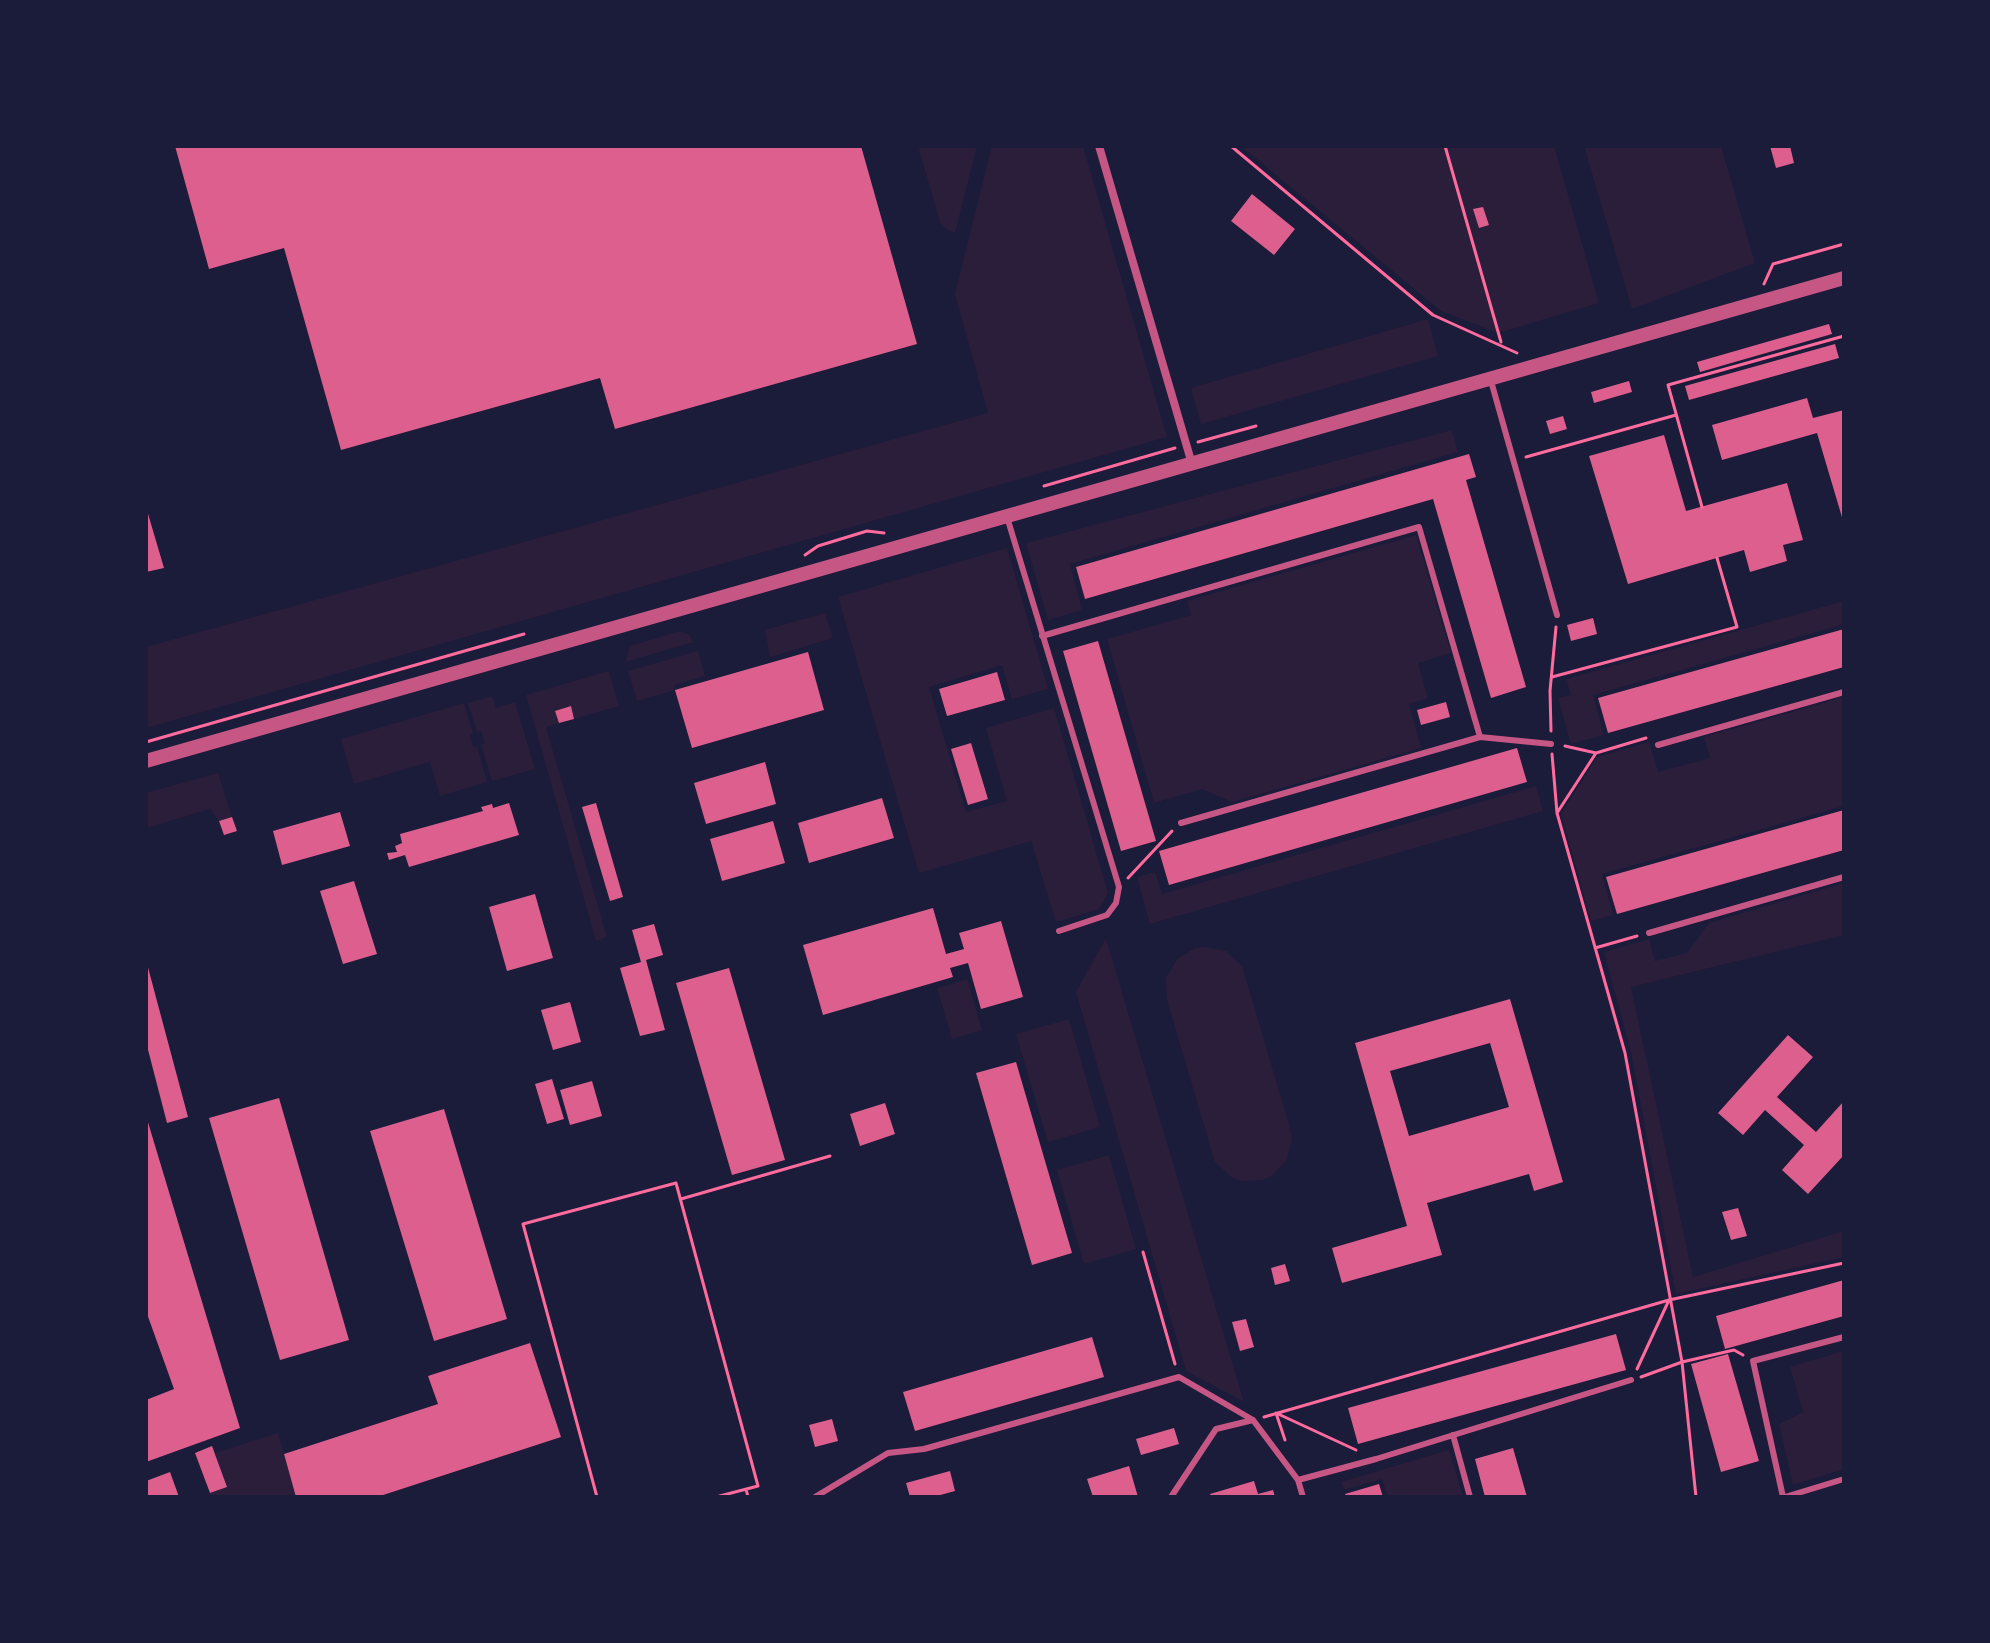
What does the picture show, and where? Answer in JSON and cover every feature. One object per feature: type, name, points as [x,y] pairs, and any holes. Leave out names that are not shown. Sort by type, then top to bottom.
[{"type":"street","points":[[1099,146],[1192,465]]},
{"type":"street","points":[[146,761],[1844,278]]},
{"type":"lane","points":[[1490,377],[1557,615]]},
{"type":"lane","points":[[1007,517],[1119,887],[1116,903],[1107,915],[1059,931]]},
{"type":"lane","points":[[1042,636],[1419,527],[1480,737]]},
{"type":"lane","points":[[1658,745],[1844,692]]},
{"type":"lane","points":[[1181,823],[1480,737],[1551,744]]},
{"type":"lane","points":[[1649,933],[1844,877]]},
{"type":"lane","points":[[1844,1337],[1753,1361],[1784,1497],[1844,1479]]},
{"type":"lane","points":[[815,1497],[888,1453],[924,1449],[1179,1377],[1253,1420],[1298,1480],[1303,1497]]},
{"type":"lane","points":[[1298,1480],[1631,1380]]},
{"type":"lane","points":[[1171,1497],[1216,1429],[1253,1420]]},
{"type":"lane","points":[[1453,1435],[1470,1497]]},
{"type":"path","points":[[1231,146],[1433,315],[1518,354]]},
{"type":"path","points":[[1445,146],[1502,345]]},
{"type":"path","points":[[1702,507],[1668,385],[1844,336]]},
{"type":"path","points":[[1513,460],[1676,415]]},
{"type":"path","points":[[1552,677],[1737,627],[1717,558]]},
{"type":"path","points":[[1557,615],[1551,744],[1557,813],[1625,1053],[1682,1362],[1696,1497]]},
{"type":"path","points":[[1551,744],[1596,753],[1650,736],[1658,745]]},
{"type":"path","points":[[1557,813],[1596,753]]},
{"type":"path","points":[[1119,887],[1181,823]]},
{"type":"path","points":[[1595,948],[1649,933]]},
{"type":"path","points":[[681,1199],[830,1156]]},
{"type":"path","points":[[597,1497],[523,1224],[676,1183],[758,1486],[716,1497]]},
{"type":"path","points":[[1143,1252],[1179,1377]]},
{"type":"path","points":[[1253,1420],[1669,1300],[1844,1263]]},
{"type":"path","points":[[1631,1380],[1669,1300]]},
{"type":"path","points":[[1631,1380],[1682,1362],[1734,1350],[1753,1361]]},
{"type":"path","points":[[1276,1413],[1376,1459]]},
{"type":"path","points":[[746,1489],[748,1497]]},
{"type":"shaded area","points":[[918,146],[977,146],[955,233],[940,222]]},
{"type":"shaded area","points":[[992,146],[1083,146],[1167,437],[146,728],[146,647],[988,413],[955,294]]},
{"type":"shaded area","points":[[1241,146],[1554,146],[1599,303],[1498,333],[1441,311]]},
{"type":"shaded area","points":[[1584,146],[1721,146],[1755,263],[1632,309]]},
{"type":"shaded area","points":[[1428,319],[1438,356],[1201,424],[1191,388]]},
{"type":"shaded area","points":[[1452,430],[1458,452],[1070,564],[1082,610],[1048,620],[1026,543]]},
{"type":"shaded area","points":[[1416,535],[1451,653],[1418,663],[1428,698],[1409,704],[1421,748],[1232,802],[1202,789],[1154,803],[1107,639],[1191,615],[1187,601]]},
{"type":"shaded area","points":[[1007,548],[1048,689],[1012,699],[1002,665],[929,687],[966,812],[1007,801],[986,728],[1054,708],[1108,893],[1099,909],[1056,922],[1031,841],[919,873],[838,597]]},
{"type":"shaded area","points":[[1844,601],[1844,624],[1593,695],[1604,735],[1571,744],[1558,698],[1571,695],[1566,679]]},
{"type":"shaded area","points":[[825,613],[833,638],[770,657],[765,630]]},
{"type":"shaded area","points":[[680,631],[688,634],[694,642],[625,662],[630,646]]},
{"type":"shaded area","points":[[698,651],[705,676],[674,685],[675,690],[637,701],[628,671]]},
{"type":"shaded area","points":[[609,671],[619,706],[546,727],[607,937],[596,941],[526,695]]},
{"type":"shaded area","points":[[492,696],[496,708],[515,702],[535,769],[492,781],[481,745],[485,743],[481,731],[477,732],[468,703]]},
{"type":"shaded area","points":[[1844,697],[1844,806],[1602,874],[1613,915],[1591,921],[1561,814],[1597,757],[1649,742],[1658,772],[1710,758],[1704,737]]},
{"type":"shaded area","points":[[464,703],[473,733],[470,735],[473,747],[477,746],[487,782],[440,796],[430,762],[354,784],[341,739]]},
{"type":"shaded area","points":[[218,773],[232,817],[219,821],[210,809],[146,828],[146,793]]},
{"type":"shaded area","points":[[1536,786],[1543,811],[1150,924],[1137,877],[1155,872],[1162,894]]},
{"type":"shaded area","points":[[1844,883],[1844,935],[1631,987],[1693,1277],[1844,1231],[1844,1257],[1676,1294],[1631,1052],[1604,952],[1649,939],[1655,961],[1687,953],[1709,923]]},
{"type":"shaded area","points":[[1106,938],[1244,1402],[1186,1371],[1076,992]]},
{"type":"shaded area","points":[[1195,948],[1226,951],[1242,966],[1290,1128],[1292,1139],[1287,1160],[1272,1176],[1262,1180],[1241,1181],[1231,1177],[1215,1162],[1167,1000],[1166,978],[1177,959]]},
{"type":"shaded area","points":[[967,979],[982,1030],[952,1039],[937,988]]},
{"type":"shaded area","points":[[1069,1019],[1100,1127],[1048,1142],[1016,1034]]},
{"type":"shaded area","points":[[1109,1155],[1136,1249],[1084,1264],[1057,1170]]},
{"type":"shaded area","points":[[1844,1351],[1844,1469],[1793,1485],[1779,1424],[1803,1412],[1790,1367]]},
{"type":"shaded area","points":[[278,1433],[296,1497],[199,1497],[227,1487],[215,1453]]},
{"type":"shaded area","points":[[1449,1450],[1463,1497],[1388,1497],[1382,1479],[1344,1490],[1341,1482]]},
{"type":"building","points":[[175,146],[861,146],[917,344],[615,429],[600,378],[341,450],[284,248],[209,269]]},
{"type":"building","points":[[1770,146],[1790,146],[1794,163],[1776,168]]},
{"type":"building","points":[[1252,194],[1295,229],[1274,255],[1231,221]]},
{"type":"building","points":[[1483,207],[1489,225],[1479,228],[1473,209]]},
{"type":"building","points":[[1829,324],[1832,334],[1700,372],[1697,362]]},
{"type":"building","points":[[1835,344],[1839,358],[1689,400],[1685,386]]},
{"type":"building","points":[[1629,381],[1632,392],[1594,403],[1591,392]]},
{"type":"building","points":[[1807,398],[1813,418],[1844,410],[1844,524],[1817,433],[1722,460],[1712,425]]},
{"type":"building","points":[[1563,416],[1567,429],[1550,434],[1546,421]]},
{"type":"building","points":[[1664,435],[1686,511],[1787,483],[1803,540],[1783,545],[1787,561],[1750,572],[1744,550],[1628,584],[1589,456]]},
{"type":"building","points":[[1469,454],[1476,477],[1466,480],[1526,687],[1491,698],[1433,499],[1085,599],[1076,567]]},
{"type":"building","points":[[146,507],[164,568],[146,572]]},
{"type":"building","points":[[1593,618],[1597,634],[1571,641],[1567,625]]},
{"type":"building","points":[[1844,629],[1844,667],[1608,733],[1598,698]]},
{"type":"building","points":[[1098,641],[1156,841],[1121,851],[1063,651]]},
{"type":"building","points":[[808,652],[824,710],[692,748],[675,690]]},
{"type":"building","points":[[997,672],[1005,700],[947,716],[939,689]]},
{"type":"building","points":[[1446,702],[1450,717],[1421,725],[1417,710]]},
{"type":"building","points":[[571,706],[574,719],[559,723],[555,711]]},
{"type":"building","points":[[971,743],[988,799],[968,805],[951,749]]},
{"type":"building","points":[[1517,748],[1527,782],[1169,885],[1159,851]]},
{"type":"building","points":[[765,762],[776,804],[706,824],[694,783]]},
{"type":"building","points":[[882,798],[894,838],[809,863],[798,823]]},
{"type":"building","points":[[509,803],[519,835],[409,867],[405,855],[389,860],[387,853],[397,852],[395,846],[402,843],[400,834],[483,811],[481,807],[492,804],[493,808]]},
{"type":"building","points":[[596,803],[623,897],[610,901],[582,807]]},
{"type":"building","points":[[1844,810],[1844,850],[1617,914],[1606,877]]},
{"type":"building","points":[[340,812],[350,846],[282,865],[273,831]]},
{"type":"building","points":[[232,817],[237,831],[224,835],[219,821]]},
{"type":"building","points":[[773,821],[785,863],[722,881],[710,839]]},
{"type":"building","points":[[354,881],[377,954],[343,964],[320,891]]},
{"type":"building","points":[[535,894],[553,958],[507,971],[489,907]]},
{"type":"building","points":[[933,908],[946,954],[964,949],[959,933],[1001,921],[1023,997],[981,1009],[968,963],[950,968],[953,977],[823,1015],[803,945]]},
{"type":"building","points":[[654,924],[663,955],[646,960],[665,1030],[640,1036],[620,968],[641,962],[632,930]]},
{"type":"building","points":[[146,960],[188,1117],[167,1123],[146,1042]]},
{"type":"building","points":[[729,968],[785,1160],[732,1175],[676,983]]},
{"type":"building","points":[[1510,999],[1563,1182],[1534,1191],[1529,1174],[1427,1203],[1442,1255],[1342,1283],[1332,1248],[1407,1226],[1355,1043]],"holes":[[[1490,1043],[1509,1107],[1409,1136],[1390,1071]]]},
{"type":"building","points":[[570,1002],[581,1042],[553,1050],[541,1010]]},
{"type":"building","points":[[1788,1035],[1813,1057],[1777,1097],[1816,1132],[1844,1101],[1844,1155],[1808,1194],[1782,1170],[1804,1145],[1765,1110],[1743,1135],[1718,1113]]},
{"type":"building","points":[[1016,1062],[1072,1253],[1032,1265],[976,1073]]},
{"type":"building","points":[[552,1079],[564,1119],[547,1124],[535,1084]]},
{"type":"building","points":[[592,1081],[602,1116],[570,1125],[560,1090]]},
{"type":"building","points":[[279,1098],[349,1340],[280,1360],[209,1118]]},
{"type":"building","points":[[885,1103],[895,1134],[860,1146],[850,1114]]},
{"type":"building","points":[[444,1109],[507,1319],[434,1341],[370,1131]]},
{"type":"building","points":[[147,1119],[240,1428],[146,1462],[146,1400],[174,1389],[146,1311]]},
{"type":"building","points":[[1738,1208],[1747,1236],[1731,1240],[1722,1212]]},
{"type":"building","points":[[1285,1264],[1290,1281],[1275,1285],[1271,1268]]},
{"type":"building","points":[[1844,1280],[1844,1316],[1725,1349],[1716,1316]]},
{"type":"building","points":[[1246,1319],[1254,1347],[1240,1351],[1232,1322]]},
{"type":"building","points":[[1616,1334],[1626,1370],[1358,1444],[1348,1408]]},
{"type":"building","points":[[1092,1337],[1104,1377],[915,1431],[903,1392]]},
{"type":"building","points":[[530,1343],[561,1437],[377,1497],[296,1497],[284,1454],[438,1404],[428,1376]]},
{"type":"building","points":[[1728,1354],[1759,1461],[1721,1472],[1691,1364]]},
{"type":"building","points":[[832,1419],[838,1441],[815,1447],[809,1425]]},
{"type":"building","points":[[1174,1428],[1179,1444],[1141,1455],[1136,1439]]},
{"type":"building","points":[[212,1446],[227,1487],[210,1493],[195,1453]]},
{"type":"building","points":[[1513,1448],[1527,1497],[1485,1497],[1475,1459]]},
{"type":"building","points":[[1129,1466],[1138,1497],[1093,1497],[1087,1479]]},
{"type":"building","points":[[950,1471],[955,1491],[933,1497],[910,1497],[906,1483]]},
{"type":"building","points":[[170,1472],[179,1497],[146,1497],[146,1481]]},
{"type":"building","points":[[1254,1481],[1258,1494],[1273,1490],[1275,1497],[1211,1497],[1210,1494]]},
{"type":"building","points":[[1379,1484],[1383,1497],[1346,1497],[1345,1494]]}]
